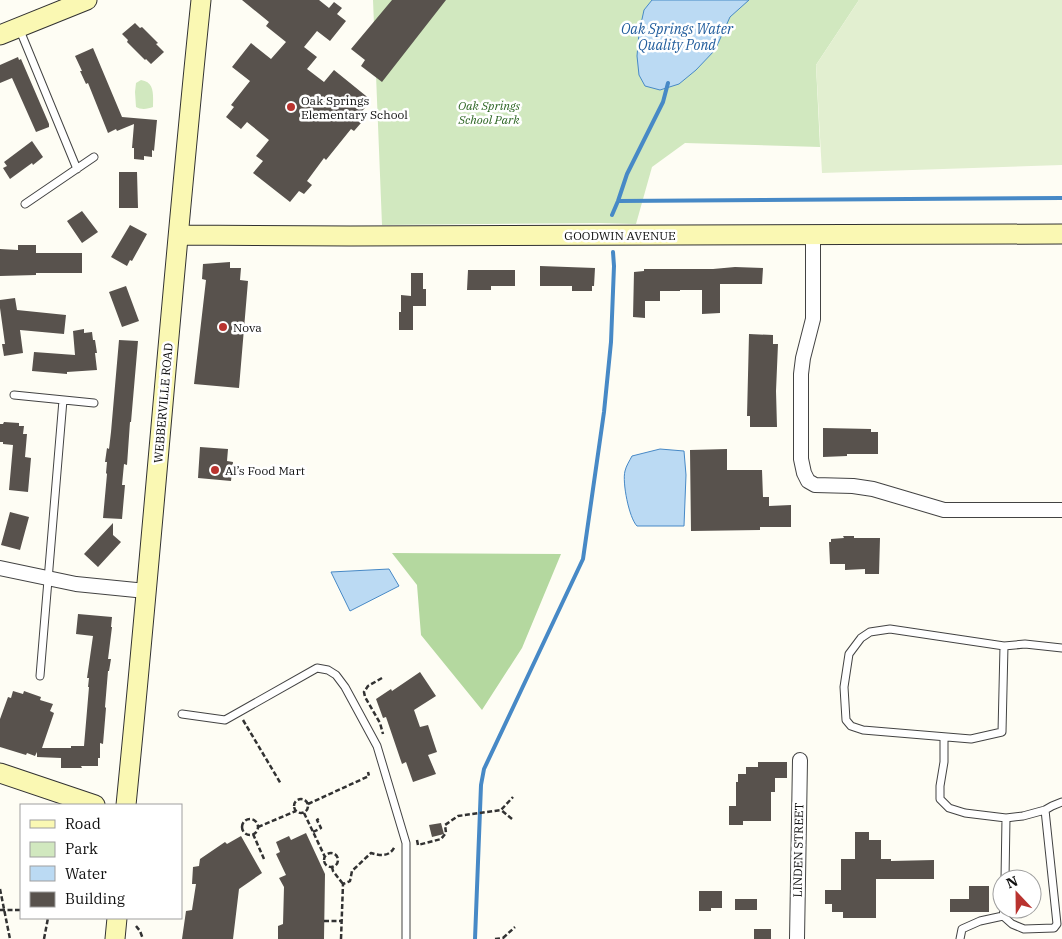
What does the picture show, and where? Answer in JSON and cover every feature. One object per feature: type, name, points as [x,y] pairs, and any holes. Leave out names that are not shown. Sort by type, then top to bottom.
[{"type":"street","points":[[0,35],[87,0]]},
{"type":"street","name":"WEBBERVILLE ROAD","points":[[126,804],[187,132],[201,0]]},
{"type":"street","name":"GOODWIN AVENUE","points":[[179,235],[1062,234]]},
{"type":"street","points":[[813,235],[813,319],[801,374],[801,459],[808,481],[815,485],[853,486],[874,489],[944,510],[1062,510]]},
{"type":"street","points":[[0,568],[76,584],[146,591]]},
{"type":"street","name":"LINDEN STREET","points":[[797,939],[800,760]]},
{"type":"street","points":[[0,773],[92,804]]},
{"type":"street","points":[[115,939],[117,919]]},
{"type":"lane","points":[[18,27],[77,169]]},
{"type":"lane","points":[[25,204],[94,156]]},
{"type":"lane","points":[[14,395],[94,403]]},
{"type":"lane","points":[[40,676],[63,400]]},
{"type":"lane","points":[[1004,646],[1002,732],[970,739],[944,737],[864,730],[851,726],[846,720],[844,687],[850,654],[861,638],[870,632],[890,629],[1004,646],[1025,644],[1062,648]]},
{"type":"lane","points":[[182,714],[225,720],[317,668],[328,670],[336,676],[345,687],[377,746],[406,844],[406,939]]},
{"type":"lane","points":[[944,737],[944,762],[940,799],[949,808],[965,813],[1006,818],[1045,810],[1062,802]]},
{"type":"lane","points":[[1009,919],[1012,924],[1024,928],[1054,928],[1057,924],[1045,810]]},
{"type":"lane","points":[[1004,869],[1006,818]]},
{"type":"lane","points":[[960,939],[962,929],[992,916]]},
{"type":"path","points":[[382,678],[368,686],[364,692],[380,723],[384,739]]},
{"type":"path","points":[[239,712],[281,784]]},
{"type":"path","points":[[308,804],[370,776],[368,772]]},
{"type":"path","points":[[416,839],[418,845],[441,839],[446,833],[445,825],[458,816],[499,810],[514,797]]},
{"type":"path","points":[[296,811],[294,808],[298,798],[305,800],[308,804]]},
{"type":"path","points":[[304,813],[307,810],[308,804]]},
{"type":"path","points":[[499,810],[512,819]]},
{"type":"path","points":[[239,823],[248,835],[257,831],[258,827],[296,811],[304,813]]},
{"type":"path","points":[[304,813],[325,857],[326,865],[332,867]]},
{"type":"path","points":[[313,832],[321,828],[317,820],[320,818]]},
{"type":"path","points":[[242,827],[244,822],[251,819],[256,822],[258,827]]},
{"type":"path","points":[[253,834],[264,859]]},
{"type":"path","points":[[343,884],[350,881],[352,871],[371,852],[384,856],[389,854],[394,849],[397,841]]},
{"type":"path","points":[[325,857],[330,853],[336,856],[338,860],[332,867]]},
{"type":"path","points":[[332,867],[343,884],[341,939]]},
{"type":"path","points":[[0,889],[10,939]]},
{"type":"path","points":[[0,910],[20,910]]},
{"type":"path","points":[[44,939],[48,919]]},
{"type":"path","points":[[324,921],[342,921]]},
{"type":"path","points":[[136,926],[143,939]]},
{"type":"path","points":[[495,939],[504,938],[514,926]]},
{"type":"green space","name":"Oak Springs School Park","points":[[373,0],[859,0],[816,65],[820,147],[685,143],[652,167],[636,224],[382,225]]},
{"type":"green space","points":[[859,0],[1062,0],[1062,165],[822,173],[816,65]]},
{"type":"green space","points":[[141,80],[146,81],[151,86],[153,107],[140,109],[136,107],[136,83]]},
{"type":"green space","points":[[392,553],[561,554],[522,648],[482,710],[421,635],[417,585]]},
{"type":"water","name":"Oak Springs Water Quality Pond","points":[[652,0],[749,0],[730,17],[715,50],[696,70],[679,84],[660,90],[645,86],[639,75],[637,56],[644,10]]},
{"type":"water","points":[[660,449],[684,451],[686,475],[684,526],[637,526],[631,516],[625,491],[624,476],[628,463],[632,456]]},
{"type":"water","points":[[389,569],[399,586],[350,611],[331,572]]},
{"type":"building","points":[[242,0],[319,0],[329,8],[334,2],[342,8],[337,14],[346,21],[330,41],[317,31],[304,47],[317,57],[307,69],[324,82],[334,70],[371,100],[356,119],[361,123],[354,131],[351,129],[326,160],[324,158],[307,181],[312,185],[304,194],[299,191],[290,202],[253,173],[263,161],[256,156],[269,140],[247,122],[241,129],[226,117],[234,107],[231,105],[250,81],[232,67],[251,43],[271,59],[286,42],[266,26],[269,22]]},
{"type":"building","points":[[392,0],[446,0],[382,82],[361,66],[365,60],[351,49]]},
{"type":"building","points":[[135,23],[140,28],[142,27],[158,43],[156,44],[164,52],[151,64],[127,42],[128,40],[122,34]]},
{"type":"building","points":[[93,48],[122,117],[157,120],[152,157],[144,156],[144,160],[134,159],[134,148],[132,148],[134,124],[108,133],[75,56]]},
{"type":"building","points":[[18,57],[19,60],[21,59],[49,124],[49,127],[36,132],[12,78],[0,83],[0,65]]},
{"type":"building","points":[[32,141],[43,157],[10,179],[3,168],[7,166],[4,162]]},
{"type":"building","points":[[119,172],[137,172],[138,208],[119,208]]},
{"type":"building","points":[[82,211],[98,232],[82,243],[67,221]]},
{"type":"building","points":[[130,225],[147,234],[132,261],[130,260],[127,266],[111,257]]},
{"type":"building","points":[[18,245],[36,245],[36,253],[82,253],[82,273],[36,273],[36,275],[0,276],[0,249],[18,250]]},
{"type":"building","name":"Nova","points":[[230,262],[230,268],[241,268],[240,280],[248,281],[239,388],[194,384],[206,280],[202,279],[203,264]]},
{"type":"building","points":[[540,266],[595,268],[592,291],[572,291],[572,286],[540,286]]},
{"type":"building","points":[[735,267],[763,268],[762,284],[720,284],[720,313],[702,314],[702,290],[680,290],[660,291],[660,301],[645,301],[645,318],[633,317],[634,272],[644,271],[644,269],[713,269]]},
{"type":"building","points":[[468,270],[515,270],[515,286],[491,286],[491,290],[467,290]]},
{"type":"building","points":[[411,273],[423,273],[423,289],[426,289],[426,306],[413,306],[413,330],[399,330],[401,295],[411,296]]},
{"type":"building","points":[[126,286],[139,321],[122,327],[109,292]]},
{"type":"building","points":[[15,298],[17,310],[66,315],[64,334],[20,330],[23,353],[4,356],[2,344],[5,344],[0,300]]},
{"type":"building","points":[[84,329],[84,333],[92,332],[93,340],[95,340],[97,370],[67,372],[67,374],[32,371],[34,352],[75,355],[73,331]]},
{"type":"building","points":[[749,334],[773,335],[773,344],[778,344],[777,427],[750,427],[750,416],[747,416]]},
{"type":"building","points":[[119,340],[138,341],[127,465],[124,464],[122,485],[125,485],[122,519],[103,518],[107,474],[107,462],[105,462],[111,432]]},
{"type":"building","points":[[4,422],[19,423],[19,426],[24,426],[23,434],[27,434],[25,457],[31,458],[28,492],[9,490],[13,445],[0,442],[0,424]]},
{"type":"building","points":[[823,428],[871,429],[871,432],[878,432],[878,454],[847,454],[847,456],[823,457]]},
{"type":"building","name":"Al’s Food Mart","points":[[200,447],[228,449],[227,461],[233,462],[231,481],[198,478]]},
{"type":"building","points":[[727,449],[727,470],[762,470],[763,497],[769,497],[769,506],[791,505],[791,527],[760,527],[760,530],[691,531],[690,450]]},
{"type":"building","points":[[10,512],[29,517],[20,550],[1,545]]},
{"type":"building","points":[[113,523],[113,535],[121,542],[98,567],[84,554]]},
{"type":"building","points":[[843,536],[880,538],[879,574],[865,574],[865,569],[845,570],[845,564],[830,564],[829,542],[831,542],[831,539],[844,538]]},
{"type":"building","points":[[78,614],[112,617],[108,659],[111,659],[108,671],[103,744],[100,743],[98,766],[61,768],[61,758],[37,757],[37,752],[35,756],[27,753],[26,755],[0,747],[0,719],[8,697],[11,698],[13,691],[23,694],[24,691],[41,697],[40,700],[53,704],[50,711],[54,713],[42,748],[84,746],[89,687],[89,678],[87,678],[93,636],[76,634]]},
{"type":"building","points":[[420,672],[436,696],[414,710],[420,727],[428,725],[437,752],[428,755],[436,774],[413,782],[406,762],[402,764],[386,717],[383,718],[376,699],[391,689],[392,691]]},
{"type":"building","points":[[758,762],[787,762],[787,778],[775,778],[775,792],[771,792],[771,821],[743,821],[743,825],[729,825],[729,806],[736,806],[738,774],[746,774],[746,767],[758,767]]},
{"type":"building","points":[[441,823],[444,834],[432,837],[429,825]]},
{"type":"building","points":[[855,832],[869,832],[869,840],[881,840],[881,859],[891,859],[891,861],[934,860],[934,879],[876,879],[876,918],[843,918],[843,912],[832,912],[832,904],[825,904],[825,890],[841,890],[841,859],[855,859]]},
{"type":"building","points":[[306,833],[325,874],[324,939],[278,939],[278,926],[283,924],[284,887],[279,878],[286,875],[276,854],[280,852],[276,842],[289,836],[291,840]]},
{"type":"building","points":[[241,836],[262,873],[239,889],[233,939],[182,939],[186,911],[192,910],[196,884],[192,884],[193,867],[199,866],[200,859],[225,842],[227,844]]},
{"type":"building","points":[[969,886],[989,886],[989,912],[950,912],[950,899],[969,899]]},
{"type":"building","points":[[699,891],[722,891],[722,908],[711,908],[711,911],[699,911]]},
{"type":"building","points":[[735,899],[757,899],[757,910],[735,910]]},
{"type":"building","points":[[754,929],[771,929],[771,939],[754,939]]},
{"type":"waterway","points":[[612,215],[627,174],[663,102],[668,83]]},
{"type":"waterway","points":[[618,201],[1062,198]]},
{"type":"waterway","points":[[475,939],[481,785],[484,769],[583,559],[604,412],[611,342],[613,252]]},
{"type":"place","name":"Oak Springs Elementary School","points":[[291,107]]},
{"type":"place","name":"Nova","points":[[223,327]]},
{"type":"place","name":"Al’s Food Mart","points":[[215,470]]}]
